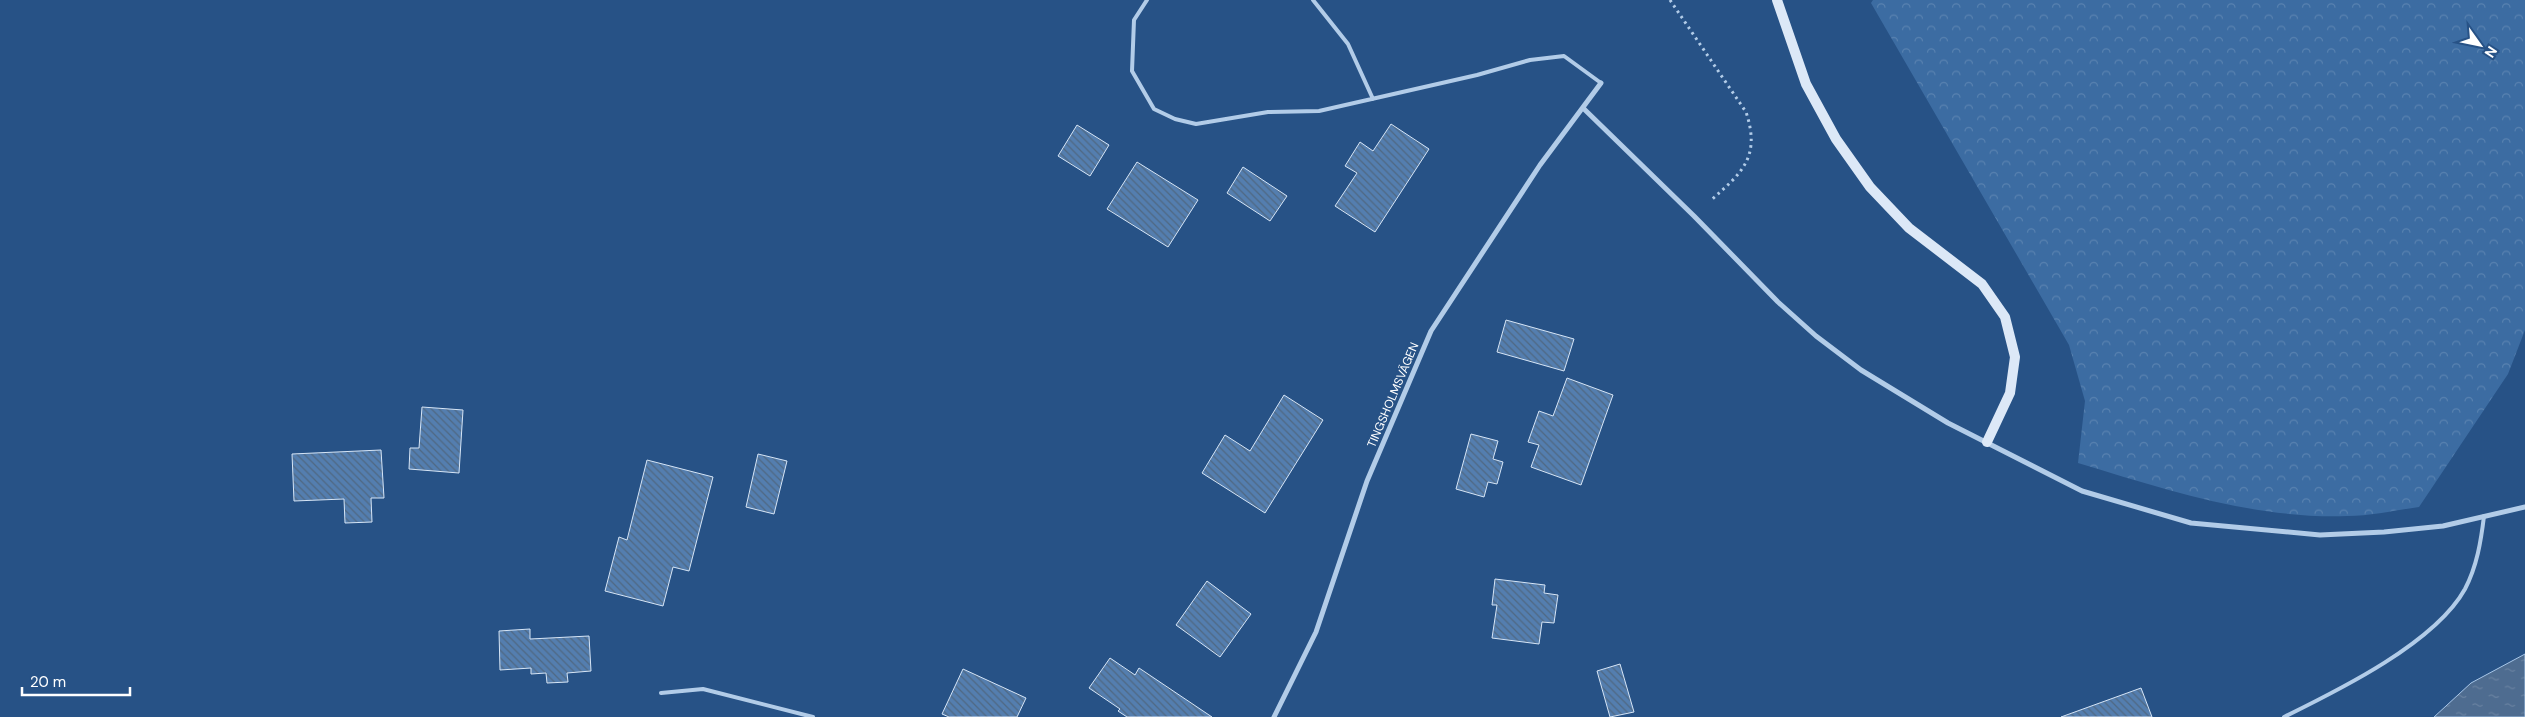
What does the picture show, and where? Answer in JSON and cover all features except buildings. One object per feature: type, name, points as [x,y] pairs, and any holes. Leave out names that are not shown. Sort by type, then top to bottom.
[{"type":"street","points":[[1777,0],[1806,84],[1836,139],[1870,187],[1909,228],[1982,284],[2005,317],[2015,357],[2010,393],[1987,442]]},
{"type":"street","name":"TINGSHOLMSVÄGEN","points":[[1274,717],[1316,632],[1367,481],[1431,331],[1540,165],[1601,83]]},
{"type":"street","points":[[1582,108],[1694,216],[1778,302],[1816,336],[1861,370],[1948,423],[2082,491],[2191,523],[2320,535],[2384,532],[2443,526],[2525,507]]},
{"type":"lane","points":[[1146,0],[1134,20],[1132,71],[1154,109],[1175,119],[1196,124],[1268,112],[1320,110],[1477,75],[1530,60],[1564,56],[1601,83]]},
{"type":"lane","points":[[1313,0],[1348,44],[1373,99]]},
{"type":"lane","points":[[2284,717],[2371,670],[2442,620],[2465,589],[2479,552],[2484,516]]},
{"type":"lane","points":[[661,693],[703,689],[813,717]]},
{"type":"path","points":[[1670,0],[1746,112],[1752,129],[1752,145],[1746,165],[1735,179],[1694,216]]},
{"type":"green space","points":[[1873,0],[2525,0],[2525,330],[2508,374],[2419,507],[2356,516],[2312,516],[2278,513],[2211,501],[2078,463],[2085,401],[2069,345],[1871,3]]},
{"type":"water","points":[[2525,654],[2525,717],[2434,717],[2471,683]]}]
